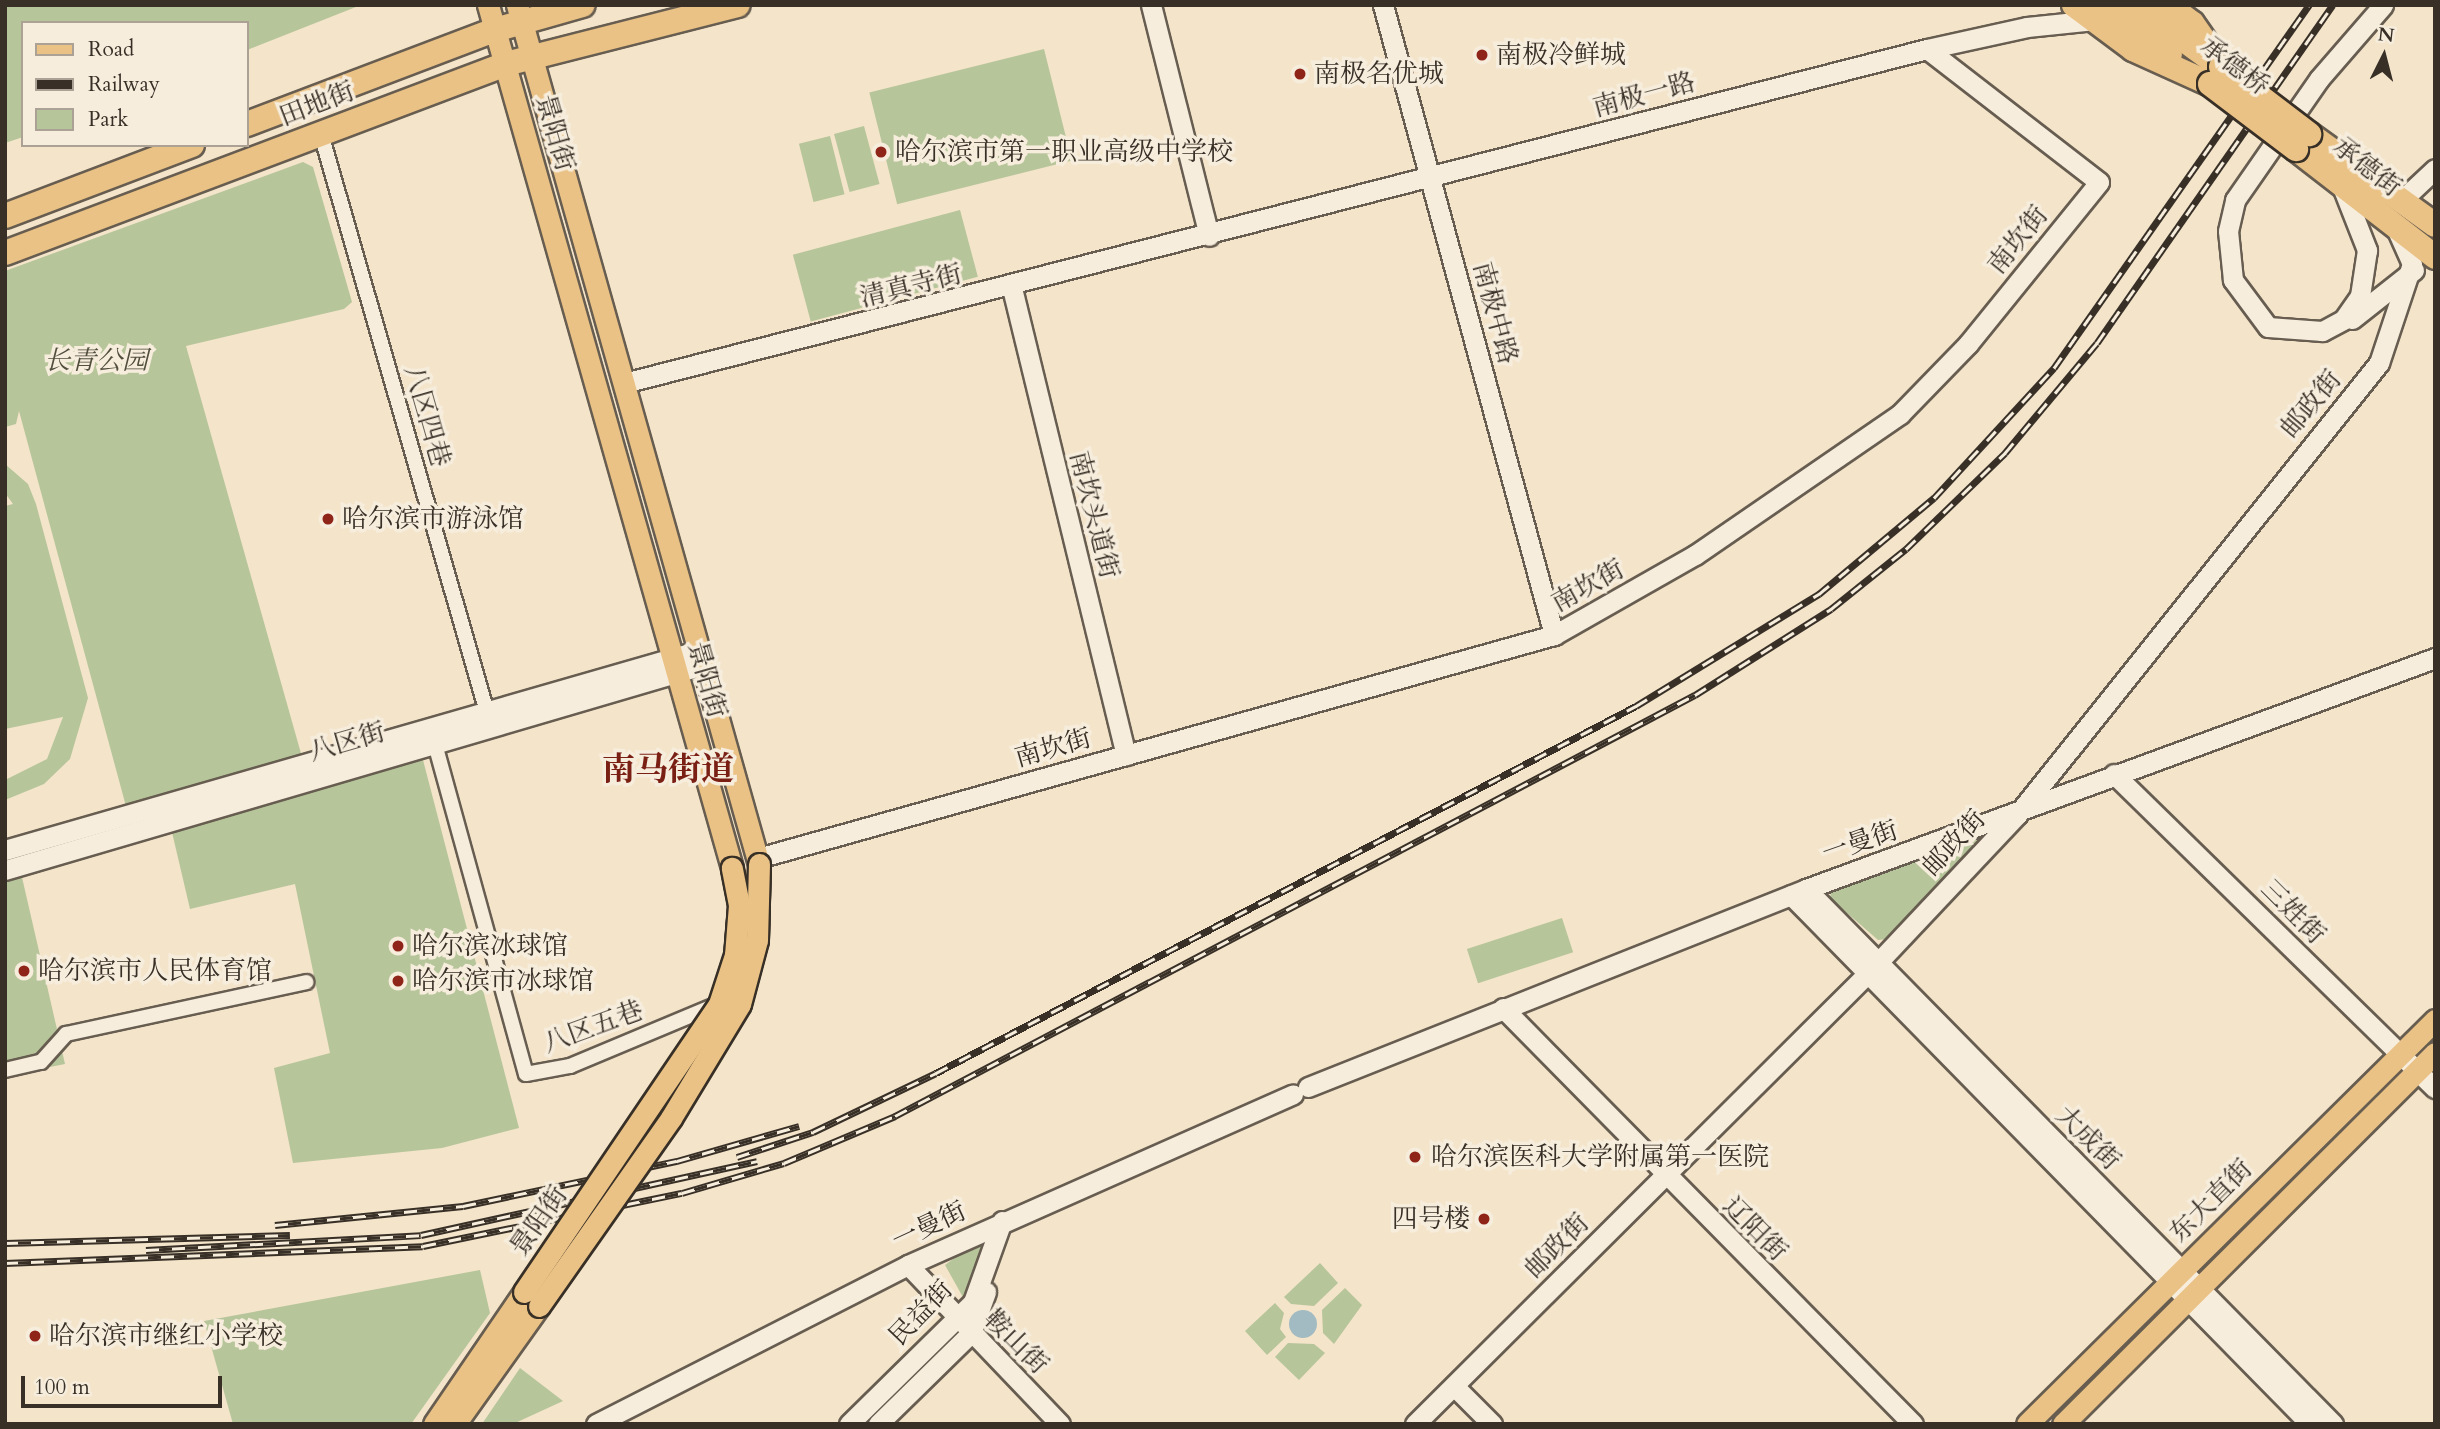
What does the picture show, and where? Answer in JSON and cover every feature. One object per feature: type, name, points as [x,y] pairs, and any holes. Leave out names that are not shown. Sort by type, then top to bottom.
[{"type":"highway","name":"田地街","points":[[248,124],[495,30],[520,14],[583,5]]},
{"type":"highway","name":"田地街","points":[[5,253],[506,64],[738,5]]},
{"type":"highway","points":[[2074,5],[2100,13],[2156,61],[2215,75],[2206,39],[2168,5]]},
{"type":"highway","name":"承德桥","points":[[2136,5],[2215,75],[2303,141]]},
{"type":"highway","name":"承德街","points":[[2303,141],[2339,182],[2401,231],[2427,266]]},
{"type":"highway","name":"承德街","points":[[2303,141],[2403,199],[2435,225]]},
{"type":"highway","points":[[5,216],[187,147]]},
{"type":"highway","points":[[2403,199],[2435,211]]},
{"type":"main road","name":"景阳街","points":[[455,1424],[531,1299],[719,1004],[735,955],[739,905],[732,868],[488,5]]},
{"type":"main road","name":"景阳街","points":[[434,1424],[671,1118],[740,1003],[757,940],[758,861],[520,14]]},
{"type":"main road","name":"东大直街","points":[[2026,1424],[2435,1020]]},
{"type":"main road","name":"东大直街","points":[[2063,1424],[2435,1053]]},
{"type":"street","points":[[1151,5],[1209,236]]},
{"type":"street","name":"南极中路","points":[[1383,5],[1555,635]]},
{"type":"street","points":[[2375,5],[2311,78],[2240,180],[2223,218],[2222,255],[2244,313],[2260,330],[2292,341],[2337,331],[2427,266]]},
{"type":"street","points":[[2339,182],[2358,217],[2368,272],[2360,296],[2338,324],[2302,334],[2261,321],[2233,280],[2228,231],[2249,178],[2319,79],[2383,5]]},
{"type":"street","name":"南极一路","points":[[1209,236],[1927,49],[2100,13]]},
{"type":"street","name":"南坎街","points":[[758,861],[1555,635],[1695,555],[1900,414],[1968,344],[2099,181],[1927,49]]},
{"type":"street","name":"八区四巷","points":[[321,134],[487,712]]},
{"type":"street","points":[[2403,199],[2435,169]]},
{"type":"street","name":"清真寺街","points":[[624,383],[1012,288],[1209,236]]},
{"type":"street","name":"邮政街","points":[[1416,1424],[1873,968],[2017,815],[2379,363],[2427,266]]},
{"type":"street","name":"南坎头道街","points":[[1012,288],[1126,755]]},
{"type":"street","name":"八区街","points":[[5,870],[435,744],[702,657]]},
{"type":"street","name":"一曼街","points":[[596,1424],[908,1265],[1007,1218],[1300,1091],[1798,892],[2017,815],[2114,774],[2434,659]]},
{"type":"street","name":"八区街","points":[[5,850],[487,712],[674,666]]},
{"type":"street","name":"八区五巷","points":[[435,744],[526,1074],[570,1066],[719,1004]]},
{"type":"street","name":"三姓街","points":[[2114,774],[2435,1088]]},
{"type":"street","name":"大成街","points":[[1798,892],[2175,1276],[2333,1424]]},
{"type":"street","points":[[5,1070],[41,1062],[66,1034],[306,982]]},
{"type":"street","name":"辽阳街","points":[[1503,1008],[1913,1424]]},
{"type":"street","name":"民益街","points":[[849,1424],[973,1302],[1007,1218]]},
{"type":"street","name":"民益街","points":[[878,1424],[971,1333],[1007,1218]]},
{"type":"street","name":"鞍山街","points":[[908,1265],[1060,1424]]},
{"type":"street","name":"大成街","points":[[2194,1294],[2310,1424]]},
{"type":"street","points":[[1454,1385],[1492,1424]]},
{"type":"green space","points":[[5,5],[361,5],[248,50],[248,21],[21,21],[21,138],[5,143]]},
{"type":"green space","points":[[1044,49],[1072,161],[897,204],[869,93]]},
{"type":"green space","points":[[864,126],[880,184],[850,192],[834,134]]},
{"type":"green space","points":[[830,136],[845,194],[813,202],[799,144]]},
{"type":"green space","name":"长青公园","points":[[303,162],[313,167],[352,302],[344,309],[186,346],[302,757],[127,810],[19,411],[16,424],[5,427],[5,271]]},
{"type":"green space","points":[[960,210],[978,277],[811,321],[793,255]]},
{"type":"green space","points":[[5,464],[28,484],[36,504],[88,698],[70,759],[44,784],[5,800],[5,780],[47,759],[63,717],[5,729],[5,506],[13,504],[5,493]]},
{"type":"green space","name":"哈尔滨市冰球馆","points":[[423,760],[519,1128],[442,1148],[293,1163],[274,1068],[330,1053],[295,884],[190,909],[171,828]]},
{"type":"green space","points":[[1978,831],[1983,837],[1887,939],[1878,940],[1830,898],[1832,889]]},
{"type":"green space","name":"哈尔滨市人民体育馆","points":[[21,873],[65,1064],[5,1076],[5,878]]},
{"type":"green space","points":[[1562,918],[1573,952],[1478,983],[1467,949]]},
{"type":"green space","points":[[983,1237],[990,1241],[964,1299],[945,1265]]},
{"type":"green space","points":[[1320,1263],[1338,1283],[1314,1306],[1291,1304],[1284,1297]]},
{"type":"green space","points":[[480,1270],[490,1313],[411,1424],[233,1424],[204,1321]]},
{"type":"green space","points":[[1345,1288],[1362,1305],[1334,1344],[1323,1333],[1322,1310]]},
{"type":"green space","points":[[1275,1303],[1284,1313],[1280,1329],[1286,1337],[1267,1355],[1245,1331]]},
{"type":"green space","points":[[1288,1343],[1314,1344],[1325,1353],[1299,1380],[1275,1357]]},
{"type":"green space","points":[[520,1368],[563,1401],[513,1424],[482,1424]]},
{"type":"water","points":[[1303,1310],[1313,1314],[1317,1324],[1313,1334],[1303,1338],[1293,1334],[1289,1324],[1293,1314]]},
{"type":"railway","points":[[737,1157],[813,1132],[936,1073],[1636,706],[1819,594],[1934,498],[2054,368],[2309,5]]},
{"type":"railway","points":[[5,1263],[423,1246],[682,1193],[784,1163],[895,1116],[1695,695],[1831,609],[1906,549],[2005,453],[2097,343],[2333,5]]},
{"type":"railway","points":[[275,1225],[463,1206],[677,1161],[799,1126]]},
{"type":"railway","points":[[146,1250],[421,1235],[757,1161]]},
{"type":"railway","points":[[5,1243],[290,1235]]},
{"type":"place","name":"南极冷鲜城","points":[[1482,55]]},
{"type":"place","name":"南极名优城","points":[[1300,74]]},
{"type":"place","name":"哈尔滨市第一职业高级中学校","points":[[881,152]]},
{"type":"place","name":"哈尔滨市游泳馆","points":[[328,519]]},
{"type":"place","name":"哈尔滨冰球馆","points":[[398,946]]},
{"type":"place","name":"哈尔滨市人民体育馆","points":[[24,971]]},
{"type":"place","name":"哈尔滨市冰球馆","points":[[398,981]]},
{"type":"place","name":"哈尔滨医科大学附属第一医院","points":[[1415,1157]]},
{"type":"place","name":"四号楼","points":[[1484,1219]]},
{"type":"place","name":"哈尔滨市继红小学校","points":[[35,1336]]},
{"type":"district","name":"南马街道","points":[[668,770]]}]
